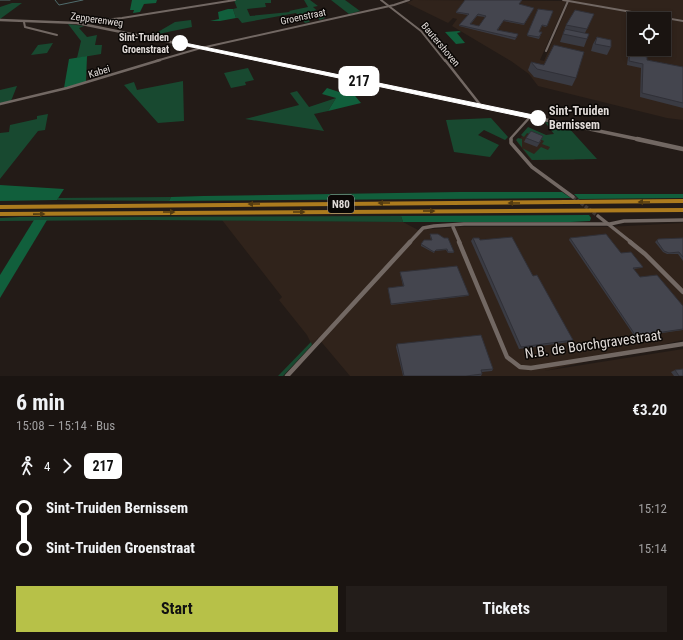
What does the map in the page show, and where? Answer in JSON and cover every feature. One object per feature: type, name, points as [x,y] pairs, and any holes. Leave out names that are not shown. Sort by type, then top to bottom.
[{"type":"highway","name":"N80","points":[[0,206],[683,202]]},
{"type":"highway","name":"N80","points":[[0,214],[683,210]]},
{"type":"street","points":[[76,23],[122,18],[158,11],[235,0]]},
{"type":"street","name":"Bautershoven","points":[[381,0],[421,31],[482,106]]},
{"type":"street","name":"Groenstraat","points":[[201,48],[300,24],[389,6],[409,0]]},
{"type":"street","points":[[563,0],[683,21]]},
{"type":"street","points":[[546,51],[568,1]]},
{"type":"street","name":"Zepperenweg","points":[[0,20],[76,23],[482,106],[683,149]]},
{"type":"street","name":"Zepperenweg","points":[[24,22],[25,27],[57,35]]},
{"type":"street","name":"Kabei","points":[[0,104],[68,88],[201,48]]},
{"type":"street","points":[[530,117],[511,138],[511,143],[532,167],[573,197]]},
{"type":"street","points":[[598,216],[610,224],[645,254],[683,292]]},
{"type":"street","points":[[287,376],[423,228],[440,224],[453,227],[464,224],[610,224],[624,221],[683,220]]},
{"type":"street","name":"N.B. de Borchgravestraat","points":[[453,227],[507,357],[520,367],[531,368],[683,344]]},
{"type":"shaded area","points":[[413,0],[564,1],[566,2],[540,60],[544,61],[569,2],[627,12],[627,56],[671,56],[671,20],[683,22],[683,120],[667,118],[538,86],[529,74],[511,61],[452,26],[457,19],[453,18],[448,23],[407,3]]},
{"type":"shaded area","points":[[566,0],[683,0],[683,20],[671,18],[671,12],[636,12]]},
{"type":"shaded area","points":[[529,128],[546,135],[554,134],[575,160],[531,160],[517,142]]},
{"type":"shaded area","points":[[222,220],[403,222],[418,230],[461,227],[608,227],[683,223],[683,340],[544,371],[683,349],[683,376],[350,376],[318,338],[312,345],[307,335],[279,300],[282,297]]},
{"type":"green space","points":[[132,0],[157,0],[156,3],[144,4],[140,12],[133,13],[134,10],[130,10]]},
{"type":"green space","points":[[234,0],[271,0],[271,3],[265,3],[266,7],[247,9],[250,16],[290,12],[289,11],[308,7],[304,0],[310,0],[318,6],[313,7],[325,18],[320,20],[311,12],[303,13],[310,22],[305,23],[296,13],[242,23],[238,18],[236,18],[233,9],[237,8]]},
{"type":"green space","points":[[331,0],[345,0],[360,11],[349,14]]},
{"type":"green space","points":[[12,3],[22,3],[0,19],[0,7]]},
{"type":"green space","points":[[233,9],[236,18],[210,21],[219,19],[218,12]]},
{"type":"green space","points":[[191,20],[192,27],[163,33],[157,37],[151,36],[175,22]]},
{"type":"green space","points":[[68,24],[84,26],[79,28],[87,37],[97,35],[95,45],[102,45],[101,54],[77,58],[81,41]]},
{"type":"green space","points":[[445,32],[461,32],[457,33],[465,43],[456,44]]},
{"type":"green space","points":[[53,43],[47,53],[31,55],[38,45]]},
{"type":"green space","points":[[87,56],[86,82],[64,88],[69,59]]},
{"type":"green space","points":[[248,68],[254,80],[245,82],[246,85],[231,88],[224,73]]},
{"type":"green space","points":[[183,81],[184,121],[158,123],[124,85],[134,82],[137,90]]},
{"type":"green space","points":[[17,86],[11,101],[0,103],[0,90]]},
{"type":"green space","points":[[327,88],[342,93],[351,91],[361,103],[328,111],[336,98],[322,94]]},
{"type":"green space","points":[[297,91],[309,107],[336,98],[328,111],[314,114],[324,131],[245,119],[299,105],[290,93]]},
{"type":"green space","points":[[48,114],[45,130],[38,131],[0,179],[0,133],[9,132],[10,125],[37,119],[37,116]]},
{"type":"green space","points":[[491,118],[508,137],[505,140],[484,130],[478,135],[499,145],[490,157],[454,152],[446,120]]},
{"type":"green space","points":[[545,122],[567,126],[597,159],[532,160],[523,148],[534,154],[541,147],[548,150],[550,147],[542,144],[544,141],[527,133],[524,137],[521,135],[528,127],[546,135],[554,134]]},
{"type":"green space","points":[[518,138],[522,139],[522,148],[516,140]]},
{"type":"green space","points":[[0,185],[64,189],[57,200],[0,201]]},
{"type":"green space","points":[[562,192],[571,198],[169,201],[171,197],[203,196]]},
{"type":"green space","points":[[574,194],[683,194],[683,198],[579,199]]},
{"type":"green space","points":[[171,197],[169,201],[57,200],[58,198]]},
{"type":"green space","points":[[589,215],[591,218],[590,221],[571,222],[403,222],[401,216]]},
{"type":"green space","points":[[401,216],[403,222],[145,220],[0,221],[0,218],[20,217]]},
{"type":"green space","points":[[34,220],[47,220],[0,298],[0,275]]},
{"type":"green space","points":[[311,342],[312,345],[283,376],[278,376]]},
{"type":"building","points":[[465,0],[522,0],[519,4],[534,8],[524,24],[504,20],[497,30],[518,34],[516,38],[459,25],[469,14],[456,12]],"holes":[[[478,14],[486,16],[479,26],[470,24]]]},
{"type":"building","points":[[538,9],[553,11],[547,26],[542,25],[539,32],[542,32],[539,37],[527,35]]},
{"type":"building","points":[[575,10],[594,14],[587,29],[566,25]]},
{"type":"building","points":[[565,29],[589,34],[587,39],[563,34]]},
{"type":"building","points":[[597,37],[611,40],[611,47],[595,44]]},
{"type":"building","points":[[554,45],[584,52],[576,78],[537,69],[531,62],[544,65]]},
{"type":"building","points":[[630,56],[643,56],[647,57],[647,60],[683,67],[683,103],[642,93],[643,64],[629,61]]},
{"type":"building","points":[[531,131],[543,136],[539,143],[526,138]]},
{"type":"building","points":[[430,234],[438,234],[444,238],[448,238],[454,252],[448,252],[447,249],[436,250],[434,252],[421,244],[424,240],[432,240]]},
{"type":"building","points":[[606,234],[621,253],[631,252],[643,267],[633,268],[640,277],[657,275],[683,306],[683,329],[636,336],[570,238]]},
{"type":"building","points":[[512,237],[533,276],[537,275],[573,340],[521,347],[473,238],[479,238],[480,240]]},
{"type":"building","points":[[683,238],[683,257],[679,252],[669,253],[664,251],[657,241],[658,239]]},
{"type":"building","points":[[457,266],[469,295],[391,304],[388,288],[404,286],[400,272]]},
{"type":"building","points":[[481,335],[493,369],[481,370],[482,374],[466,376],[404,376],[397,344]]},
{"type":"building","points":[[683,369],[683,376],[679,376],[675,370]]},
{"type":"waterway","points":[[0,0],[10,0]]},
{"type":"waterway","points":[[55,0],[59,5],[83,0]]},
{"type":"tunnel","points":[[573,197],[598,216]]},
{"type":"bus line","name":"217","points":[[180,43],[538,118]]},
{"type":"place","name":"Sint-Truiden Groenstraat","points":[[180,43]]},
{"type":"place","name":"Sint-Truiden Bernissem","points":[[538,118]]}]
